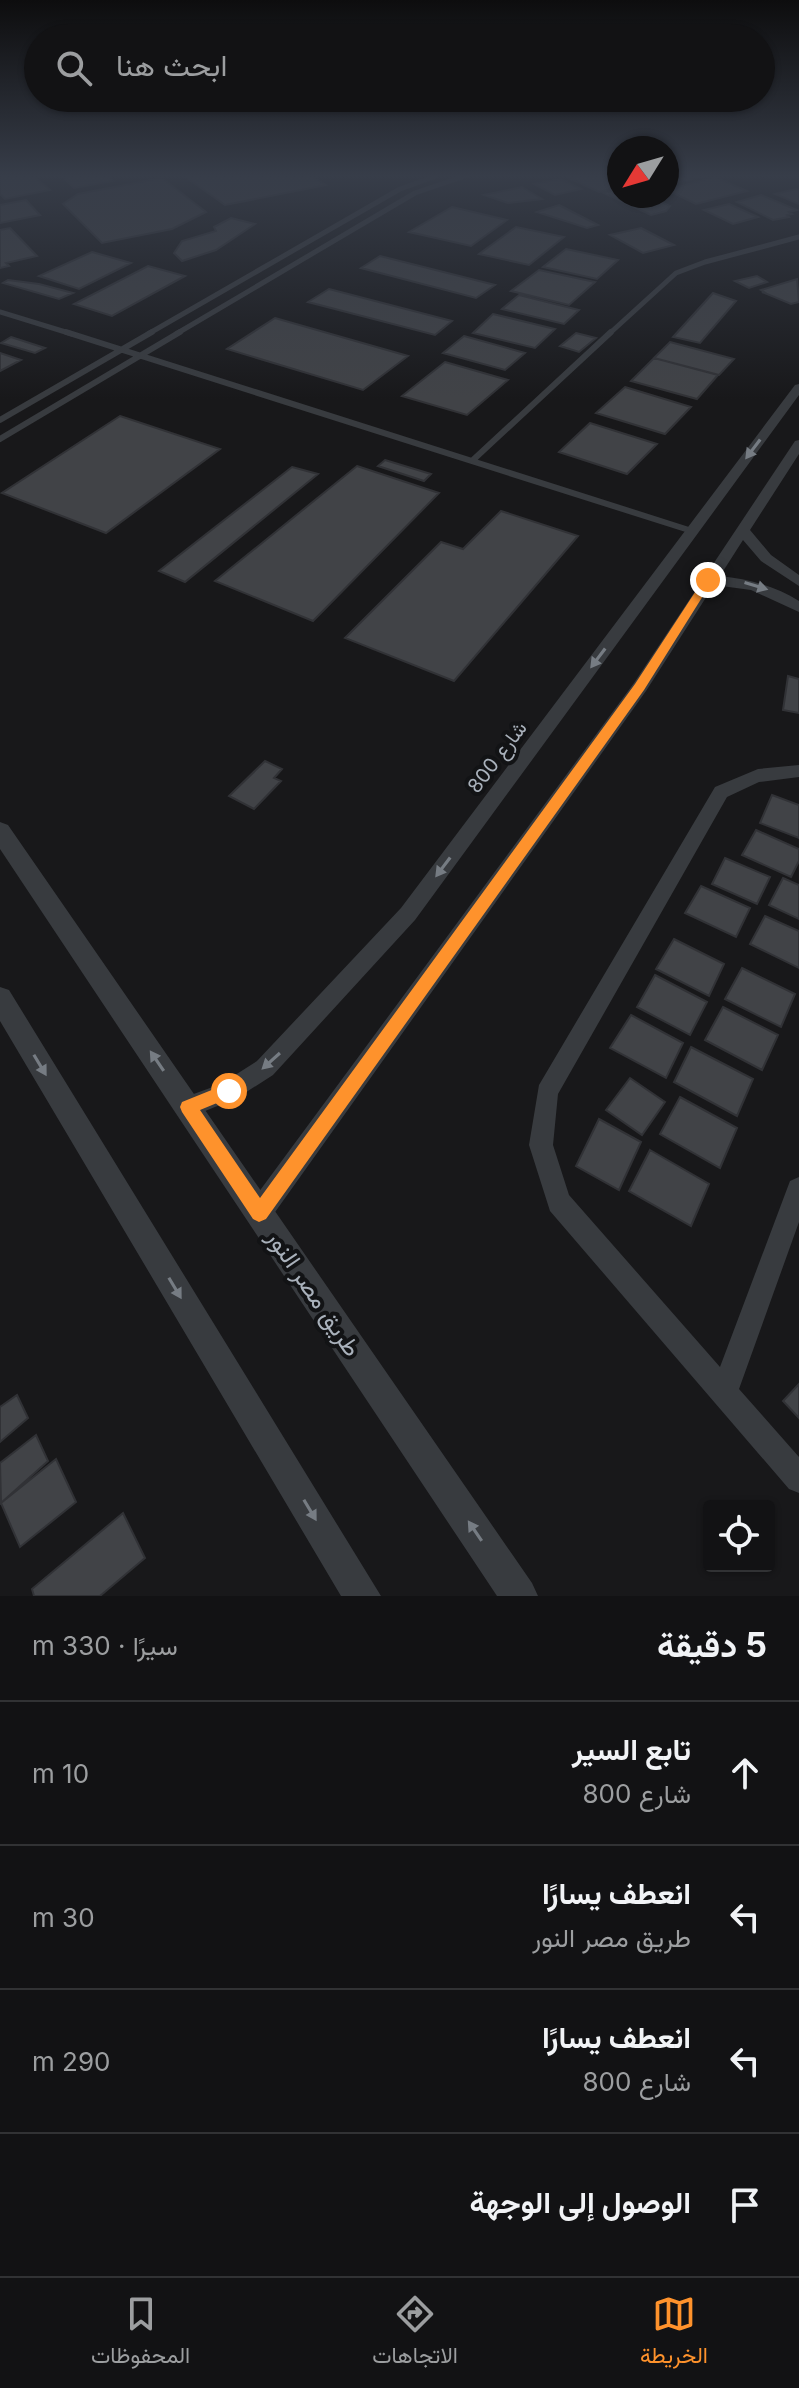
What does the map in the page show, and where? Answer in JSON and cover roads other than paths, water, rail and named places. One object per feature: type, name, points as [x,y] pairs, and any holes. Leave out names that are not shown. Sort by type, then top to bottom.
[{"type":"street","name":"شارع 800","points":[[188,1107],[229,1091],[265,1068],[408,914],[799,387]]},
{"type":"street","points":[[259,1213],[640,687],[799,444]]},
{"type":"street","points":[[741,529],[766,558],[799,582]]},
{"type":"street","points":[[708,580],[737,581],[766,588],[799,607]]},
{"type":"street","points":[[799,771],[773,771],[744,778],[721,792],[547,1092],[541,1145],[559,1202],[799,1479]]},
{"type":"street","name":"طريق مصر النور","points":[[0,831],[519,1596]]},
{"type":"street","points":[[0,998],[362,1596]]},
{"type":"street","points":[[724,1392],[799,1189]]},
{"type":"lane","points":[[0,420],[294,250]]},
{"type":"lane","points":[[0,439],[318,250]]},
{"type":"lane","points":[[473,460],[665,280],[697,264],[748,250]]},
{"type":"lane","points":[[0,312],[692,531]]}]
